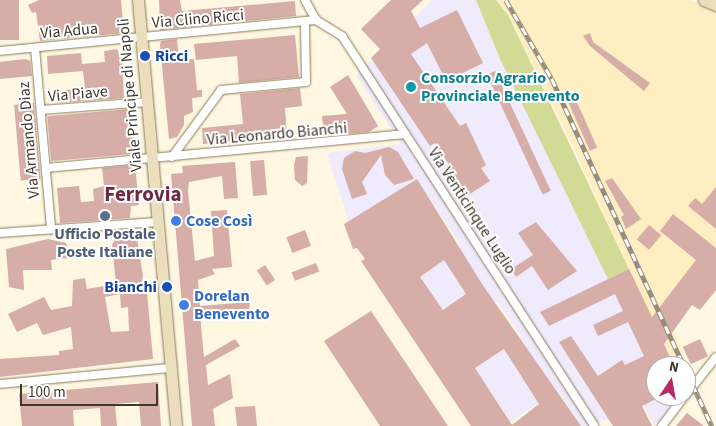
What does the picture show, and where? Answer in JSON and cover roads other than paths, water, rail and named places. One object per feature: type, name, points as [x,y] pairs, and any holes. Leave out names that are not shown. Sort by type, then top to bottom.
[{"type":"street","name":"Viale Principe di Napoli","points":[[138,0],[176,426]]},
{"type":"street","points":[[305,0],[316,20]]},
{"type":"street","points":[[704,0],[716,5]]},
{"type":"street","name":"Via Clino Ricci","points":[[141,38],[305,23],[316,20]]},
{"type":"street","name":"Via Venticinque Luglio","points":[[316,20],[342,36],[594,426]]},
{"type":"street","points":[[172,157],[216,93],[306,82],[305,23]]},
{"type":"street","name":"Via Adua","points":[[0,51],[141,38]]},
{"type":"street","name":"Via Armando Diaz","points":[[35,48],[51,229]]},
{"type":"street","name":"Via Piave","points":[[41,110],[147,102]]},
{"type":"street","name":"Via Leonardo Bianchi","points":[[46,168],[406,134]]},
{"type":"street","points":[[0,233],[157,222]]},
{"type":"street","points":[[696,382],[716,357]]},
{"type":"street","points":[[0,384],[170,368]]},
{"type":"street","points":[[662,426],[677,406]]},
{"type":"railway","points":[[506,0],[552,79],[679,356]]},
{"type":"railway","points":[[696,392],[712,426]]},
{"type":"place","name":"Ricci","points":[[145,56]]},
{"type":"place","name":"Consorzio Agrario Provinciale Benevento","points":[[411,87]]},
{"type":"place","name":"Ufficio Postale Poste Italiane","points":[[105,216]]},
{"type":"place","name":"Cose Così","points":[[176,221]]},
{"type":"place","name":"Bianchi","points":[[167,287]]},
{"type":"place","name":"Dorelan Benevento","points":[[184,305]]},
{"type":"district","name":"Ferrovia","points":[[143,194]]}]
